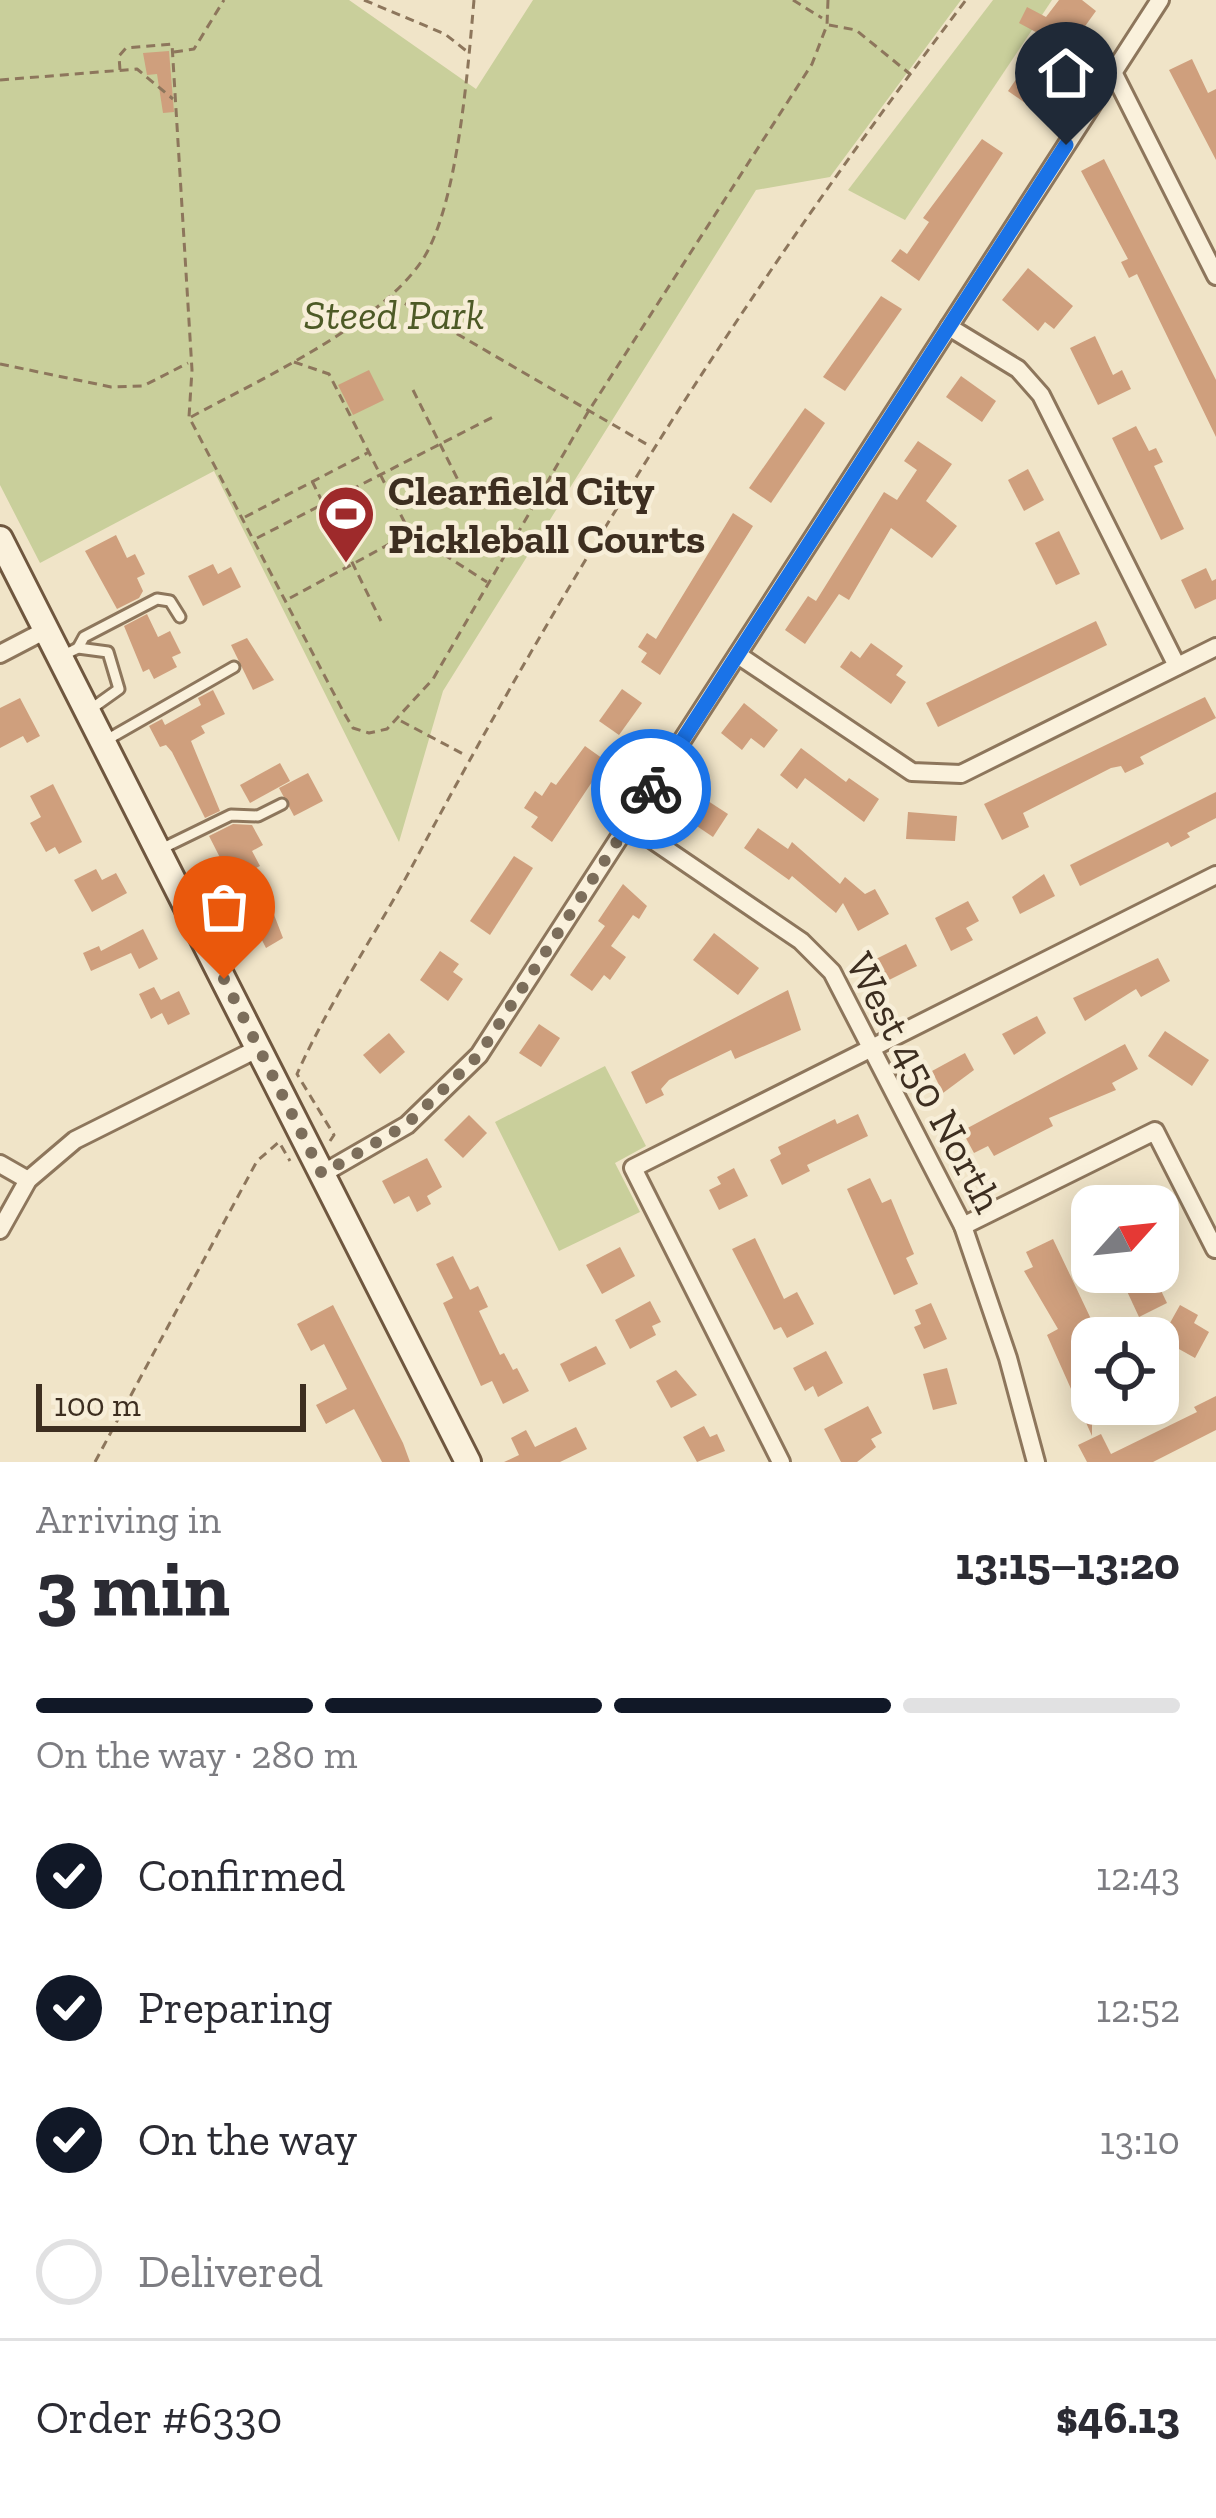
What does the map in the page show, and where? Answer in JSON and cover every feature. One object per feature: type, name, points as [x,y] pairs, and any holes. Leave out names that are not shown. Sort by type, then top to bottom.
[{"type":"main road","points":[[0,538],[46,630],[69,653],[87,710],[468,1462]]},
{"type":"street","points":[[322,1174],[406,1125],[479,1055],[1160,0]]},
{"type":"street","points":[[1114,72],[1211,254],[1216,276]]},
{"type":"street","points":[[949,327],[1018,369],[1040,395],[1177,666]]},
{"type":"street","points":[[0,654],[46,630]]},
{"type":"street","points":[[738,655],[912,772],[961,774],[1216,646]]},
{"type":"street","name":"West 450 North","points":[[629,824],[818,954],[963,1226],[1009,1358],[1036,1462]]},
{"type":"street","points":[[781,1462],[633,1168],[1216,875]]},
{"type":"street","points":[[0,1230],[28,1180],[75,1140],[259,1048]]},
{"type":"street","points":[[963,1226],[1155,1130],[1215,1249]]},
{"type":"street","points":[[0,1163],[28,1180]]},
{"type":"lane","points":[[69,653],[84,638],[157,599],[170,602],[180,617]]},
{"type":"lane","points":[[69,653],[104,648],[120,683],[115,695],[87,710]]},
{"type":"lane","points":[[103,742],[234,668]]},
{"type":"lane","points":[[159,850],[231,815],[258,816],[282,804]]},
{"type":"path","points":[[173,52],[194,49],[224,0]]},
{"type":"path","points":[[364,0],[445,34],[471,54]]},
{"type":"path","points":[[189,417],[294,362],[391,295],[422,262],[441,219],[471,54],[474,0]]},
{"type":"path","points":[[793,0],[825,22],[856,30],[910,74]]},
{"type":"path","points":[[120,70],[119,56],[126,48],[172,44],[192,362],[189,417],[353,728],[369,733],[400,721],[433,679],[588,412],[812,64],[828,0]]},
{"type":"path","points":[[334,1139],[297,1074],[470,758],[652,447],[796,227],[966,0]]},
{"type":"path","points":[[0,80],[137,69],[175,100]]},
{"type":"path","points":[[391,295],[652,447]]},
{"type":"path","points":[[0,364],[127,387],[142,386],[192,362]]},
{"type":"path","points":[[294,362],[329,374],[410,533],[488,583]]},
{"type":"path","points":[[413,389],[469,502]]},
{"type":"path","points":[[256,539],[493,417]]},
{"type":"path","points":[[245,517],[370,451]]},
{"type":"path","points":[[313,482],[381,621]]},
{"type":"path","points":[[286,600],[410,533]]},
{"type":"path","points":[[400,721],[470,758]]},
{"type":"path","points":[[95,1462],[257,1162],[279,1142],[290,1162]]},
{"type":"green space","name":"Steed Park","points":[[0,0],[349,0],[476,89],[533,0],[961,0],[830,177],[756,190],[443,691],[399,842],[214,471],[40,563],[0,485]]},
{"type":"green space","points":[[993,0],[1052,0],[905,220],[848,190]]},
{"type":"green space","points":[[605,1066],[646,1146],[615,1163],[640,1212],[559,1251],[495,1122]]},
{"type":"building","points":[[1059,0],[1082,0],[1096,11],[1028,105],[1008,91],[1045,37],[1019,23],[1027,7],[1046,17]]},
{"type":"building","points":[[169,51],[174,112],[163,113],[157,74],[147,75],[143,53]]},
{"type":"building","points":[[1192,59],[1208,93],[1216,89],[1216,160],[1169,70]]},
{"type":"building","points":[[982,139],[1003,153],[919,281],[891,261],[900,249],[907,254],[929,222],[923,218]]},
{"type":"building","points":[[1104,159],[1216,380],[1216,437],[1137,274],[1129,278],[1121,262],[1128,259],[1081,171]]},
{"type":"building","points":[[1028,268],[1073,306],[1054,329],[1045,322],[1038,331],[1002,300]]},
{"type":"building","points":[[881,296],[902,309],[845,391],[823,377]]},
{"type":"building","points":[[1095,336],[1113,375],[1122,370],[1131,389],[1098,405],[1070,348]]},
{"type":"building","points":[[369,370],[384,400],[353,415],[338,385]]},
{"type":"building","points":[[961,376],[996,401],[982,422],[946,397]]},
{"type":"building","points":[[805,408],[825,423],[771,503],[749,488]]},
{"type":"building","points":[[1136,426],[1149,451],[1156,448],[1163,462],[1154,466],[1184,529],[1161,540],[1112,438]]},
{"type":"building","points":[[918,441],[952,464],[926,501],[957,526],[932,558],[891,528],[849,600],[839,594],[805,644],[785,630],[808,596],[816,601],[884,492],[897,500],[917,470],[904,461]]},
{"type":"building","points":[[1028,469],[1044,500],[1024,511],[1008,480]]},
{"type":"building","points":[[733,513],[753,526],[660,675],[641,662],[647,653],[638,647],[647,633],[656,639]]},
{"type":"building","points":[[1059,531],[1080,574],[1056,585],[1035,543]]},
{"type":"building","points":[[116,535],[127,558],[135,554],[145,574],[137,578],[143,591],[139,598],[117,609],[85,551]]},
{"type":"building","points":[[213,564],[218,574],[231,567],[241,587],[203,606],[188,576]]},
{"type":"building","points":[[1206,568],[1212,581],[1216,579],[1216,599],[1195,609],[1181,580]]},
{"type":"building","points":[[147,614],[158,637],[170,631],[181,653],[172,657],[177,667],[154,679],[149,669],[143,672],[124,626]]},
{"type":"building","points":[[1096,621],[1107,645],[938,727],[926,703]]},
{"type":"building","points":[[247,638],[274,680],[253,690],[231,645]]},
{"type":"building","points":[[871,643],[903,666],[896,675],[906,682],[891,704],[840,667],[851,651],[860,658]]},
{"type":"building","points":[[622,689],[642,703],[619,735],[599,721]]},
{"type":"building","points":[[213,690],[225,714],[201,726],[205,733],[191,741],[220,811],[205,818],[172,752],[166,745],[160,747],[149,726],[162,719],[165,725],[201,705],[198,698]]},
{"type":"building","points":[[1205,697],[1216,718],[1140,757],[1144,764],[1125,773],[1121,766],[1111,768],[1023,813],[1029,827],[1002,840],[984,804]]},
{"type":"building","points":[[20,698],[40,736],[27,743],[23,736],[0,748],[0,708]]},
{"type":"building","points":[[744,703],[778,730],[764,748],[751,738],[742,750],[721,733]]},
{"type":"building","points":[[585,746],[606,761],[552,842],[531,827],[538,817],[524,808],[535,791],[542,796],[551,782],[556,785]]},
{"type":"building","points":[[801,748],[846,782],[849,778],[879,799],[864,822],[805,778],[797,789],[780,775]]},
{"type":"building","points":[[280,763],[290,781],[250,803],[240,785]]},
{"type":"building","points":[[308,773],[323,801],[294,816],[279,788]]},
{"type":"building","points":[[53,784],[82,842],[59,854],[55,847],[46,852],[30,823],[41,817],[30,796]]},
{"type":"building","points":[[688,788],[728,814],[713,837],[673,810]]},
{"type":"building","points":[[1216,792],[1216,818],[1187,833],[1190,837],[1171,847],[1168,842],[1080,886],[1070,865]]},
{"type":"building","points":[[908,812],[957,816],[955,841],[906,839]]},
{"type":"building","points":[[233,824],[252,825],[263,845],[252,851],[283,938],[266,948],[209,836]]},
{"type":"building","points":[[758,828],[788,849],[792,842],[840,884],[845,877],[865,894],[875,889],[889,914],[858,931],[843,903],[836,913],[792,876],[789,880],[744,848]]},
{"type":"building","points":[[514,856],[533,868],[490,935],[470,921]]},
{"type":"building","points":[[96,869],[102,880],[116,873],[127,893],[92,912],[74,880]]},
{"type":"building","points":[[1044,874],[1055,896],[1020,914],[1012,897]]},
{"type":"building","points":[[623,884],[647,906],[639,919],[633,915],[611,946],[626,957],[610,980],[604,975],[592,991],[570,975],[605,926],[598,921]]},
{"type":"building","points":[[968,901],[979,921],[966,928],[973,940],[951,951],[935,918]]},
{"type":"building","points":[[143,929],[158,959],[139,969],[131,953],[91,971],[83,953],[99,946],[101,951]]},
{"type":"building","points":[[714,933],[759,968],[738,995],[693,960]]},
{"type":"building","points":[[906,944],[917,966],[883,983],[872,961]]},
{"type":"building","points":[[440,951],[459,964],[453,972],[463,979],[448,1001],[420,980]]},
{"type":"building","points":[[1158,958],[1170,981],[1141,997],[1136,989],[1085,1021],[1073,998]]},
{"type":"building","points":[[154,987],[161,1000],[179,991],[190,1014],[168,1025],[162,1013],[151,1019],[139,994]]},
{"type":"building","points":[[788,990],[801,1030],[735,1059],[731,1050],[669,1080],[661,1089],[664,1095],[646,1104],[631,1072]]},
{"type":"building","points":[[1037,1016],[1046,1033],[1014,1055],[1002,1034]]},
{"type":"building","points":[[539,1024],[560,1038],[541,1067],[519,1053]]},
{"type":"building","points":[[1165,1031],[1209,1060],[1192,1086],[1148,1056]]},
{"type":"building","points":[[389,1033],[405,1052],[380,1074],[363,1055]]},
{"type":"building","points":[[1125,1044],[1138,1069],[1112,1083],[1116,1090],[1049,1118],[1053,1126],[994,1156],[988,1146],[974,1153],[962,1131]]},
{"type":"building","points":[[965,1053],[974,1070],[943,1093],[932,1071]]},
{"type":"building","points":[[858,1114],[868,1136],[807,1165],[810,1171],[782,1185],[770,1160],[781,1154],[778,1147],[835,1119],[837,1124]]},
{"type":"building","points":[[469,1115],[487,1133],[463,1158],[444,1140]]},
{"type":"building","points":[[427,1158],[442,1187],[427,1196],[431,1204],[417,1212],[409,1196],[394,1204],[382,1181]]},
{"type":"building","points":[[734,1168],[748,1196],[719,1210],[709,1190],[721,1184],[717,1177]]},
{"type":"building","points":[[870,1178],[882,1203],[891,1199],[914,1254],[906,1258],[918,1284],[894,1295],[847,1189]]},
{"type":"building","points":[[755,1238],[784,1299],[797,1292],[814,1324],[787,1338],[781,1327],[774,1330],[732,1249]]},
{"type":"building","points":[[1053,1239],[1071,1277],[1071,1293],[1079,1293],[1090,1317],[1071,1317],[1071,1389],[1047,1335],[1058,1329],[1024,1271],[1033,1267],[1026,1252]]},
{"type":"building","points":[[620,1247],[635,1276],[602,1294],[586,1265]]},
{"type":"building","points":[[453,1256],[470,1290],[478,1286],[488,1307],[479,1311],[500,1355],[504,1353],[513,1370],[517,1368],[529,1391],[503,1404],[492,1381],[481,1386],[443,1303],[453,1298],[436,1264]]},
{"type":"building","points":[[1128,1293],[1162,1293],[1167,1303],[1139,1317]]},
{"type":"building","points":[[650,1301],[661,1322],[652,1326],[656,1335],[630,1349],[615,1320]]},
{"type":"building","points":[[931,1303],[947,1339],[924,1349],[914,1327],[921,1324],[915,1310]]},
{"type":"building","points":[[333,1305],[410,1462],[382,1462],[354,1409],[326,1424],[316,1405],[347,1389],[324,1344],[311,1351],[297,1324]]},
{"type":"building","points":[[1180,1305],[1198,1315],[1194,1323],[1209,1332],[1195,1358],[1179,1349],[1179,1317],[1173,1317]]},
{"type":"building","points":[[596,1346],[606,1364],[569,1382],[560,1364]]},
{"type":"building","points":[[826,1351],[843,1383],[818,1397],[813,1386],[805,1391],[793,1368]]},
{"type":"building","points":[[947,1368],[957,1404],[933,1410],[923,1374]]},
{"type":"building","points":[[676,1370],[697,1395],[671,1408],[656,1381]]},
{"type":"building","points":[[1216,1396],[1216,1430],[1153,1462],[1087,1462],[1078,1445],[1101,1434],[1111,1454],[1179,1425],[1197,1412],[1194,1407]]},
{"type":"building","points":[[868,1406],[882,1433],[871,1439],[876,1447],[857,1462],[841,1462],[824,1429]]},
{"type":"building","points":[[704,1426],[710,1437],[717,1434],[725,1451],[697,1462],[683,1437]]},
{"type":"building","points":[[576,1427],[587,1449],[560,1462],[504,1462],[519,1455],[511,1438],[526,1430],[535,1447]]},
{"type":"way so far","points":[[224,979],[322,1174],[406,1125],[479,1055],[651,789]]},
{"type":"place","name":"Clearfield City Pickleball Courts","points":[[346,565]]},
{"type":"route","points":[[651,789],[1066,145]]}]
